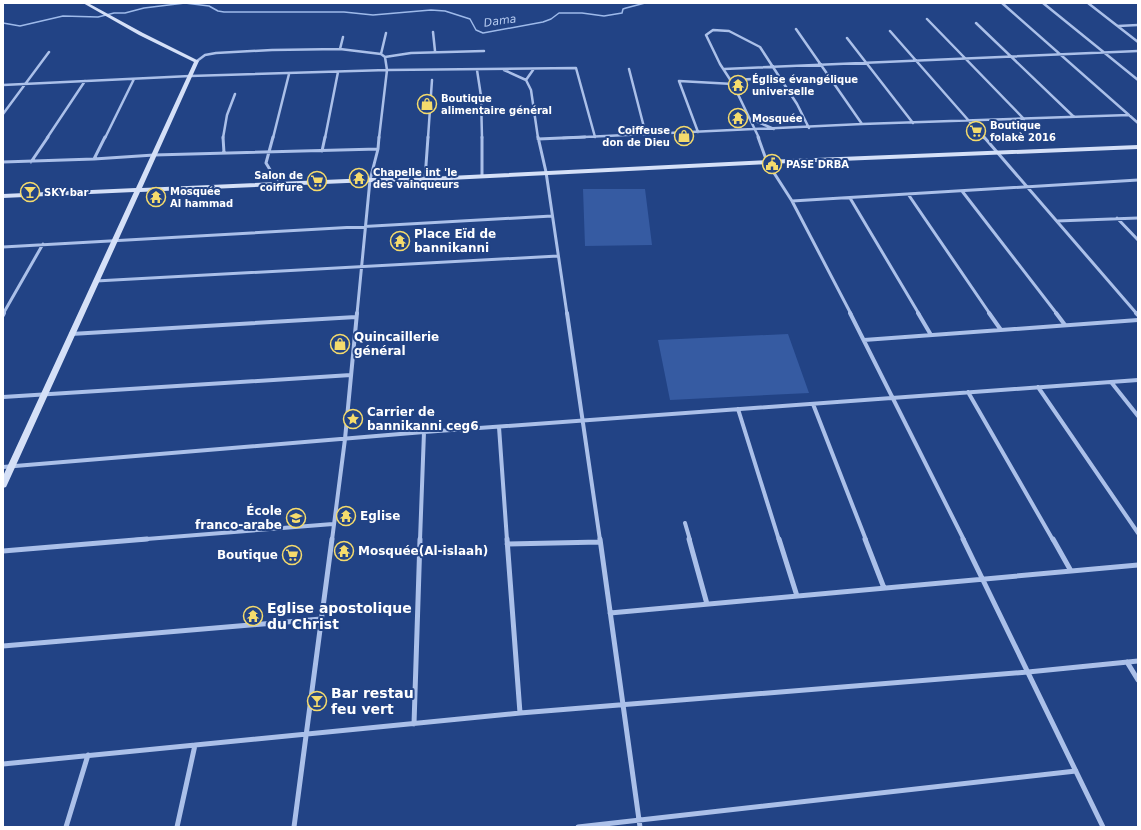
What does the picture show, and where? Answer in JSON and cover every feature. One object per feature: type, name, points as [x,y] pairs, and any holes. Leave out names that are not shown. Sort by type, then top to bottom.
[{"type":"street","points":[[85,3],[109,17],[197,61]]},
{"type":"street","points":[[1002,3],[1138,123]]},
{"type":"street","points":[[1043,3],[1138,80]]},
{"type":"street","points":[[1088,3],[1138,42]]},
{"type":"street","points":[[927,19],[1024,119]]},
{"type":"street","points":[[976,23],[1074,117]]},
{"type":"street","points":[[1118,26],[1138,25]]},
{"type":"street","points":[[796,29],[862,124]]},
{"type":"street","points":[[809,128],[796,104],[760,47],[729,31],[714,30],[706,35],[724,69],[734,84],[756,130],[767,162],[792,201],[864,340],[1104,827]]},
{"type":"street","points":[[890,31],[1027,186],[1138,316]]},
{"type":"street","points":[[433,32],[435,51]]},
{"type":"street","points":[[381,54],[386,33]]},
{"type":"street","points":[[340,49],[343,37]]},
{"type":"street","points":[[847,38],[913,123]]},
{"type":"street","points":[[3,485],[197,61],[205,55],[216,53],[340,49],[381,54],[385,57],[387,70],[378,149],[370,180],[345,439],[294,827]]},
{"type":"street","points":[[385,57],[435,51],[484,51]]},
{"type":"street","points":[[724,69],[1138,51]]},
{"type":"street","points":[[3,114],[49,52]]},
{"type":"street","points":[[503,69],[526,80],[531,90],[538,139],[546,172],[583,421],[640,827]]},
{"type":"street","points":[[3,85],[190,76],[387,70],[578,69],[595,137]]},
{"type":"street","points":[[629,69],[646,134]]},
{"type":"street","points":[[477,70],[481,96],[482,176]]},
{"type":"street","points":[[526,80],[533,70]]},
{"type":"street","points":[[322,151],[338,72]]},
{"type":"street","points":[[282,184],[272,173],[266,163],[289,74]]},
{"type":"street","points":[[731,80],[780,78]]},
{"type":"street","points":[[94,159],[134,79]]},
{"type":"street","points":[[426,179],[432,80]]},
{"type":"street","points":[[31,162],[85,81]]},
{"type":"street","points":[[698,132],[679,81],[734,84]]},
{"type":"street","points":[[224,153],[223,139],[230,108],[235,94]]},
{"type":"street","points":[[538,139],[809,128],[862,124],[1129,115]]},
{"type":"street","points":[[750,119],[775,129]]},
{"type":"street","points":[[3,196],[370,180],[426,179],[767,162],[1138,147]]},
{"type":"street","points":[[3,162],[31,162],[154,155],[378,149]]},
{"type":"street","points":[[792,201],[1138,180]]},
{"type":"street","points":[[962,191],[1065,325]]},
{"type":"street","points":[[908,194],[1000,330]]},
{"type":"street","points":[[850,198],[930,335]]},
{"type":"street","points":[[3,247],[552,216]]},
{"type":"street","points":[[1117,218],[1138,240]]},
{"type":"street","points":[[1056,221],[1138,218]]},
{"type":"street","points":[[3,315],[43,244]]},
{"type":"street","points":[[96,281],[558,256]]},
{"type":"street","points":[[71,334],[356,317]]},
{"type":"street","points":[[864,340],[1138,320]]},
{"type":"street","points":[[3,397],[351,375]]},
{"type":"street","points":[[3,467],[424,432],[1138,380]]},
{"type":"street","points":[[1111,382],[1138,416]]},
{"type":"street","points":[[1038,387],[1138,533]]},
{"type":"street","points":[[968,392],[1071,571]]},
{"type":"street","points":[[813,404],[884,588]]},
{"type":"street","points":[[738,409],[797,596]]},
{"type":"street","points":[[499,427],[520,713]]},
{"type":"street","points":[[414,724],[424,432]]},
{"type":"street","points":[[685,523],[707,604]]},
{"type":"street","points":[[3,551],[333,524]]},
{"type":"street","points":[[507,544],[600,542]]},
{"type":"street","points":[[610,613],[1138,565]]},
{"type":"street","points":[[3,646],[321,619]]},
{"type":"street","points":[[3,764],[520,713],[1028,672],[1138,661]]},
{"type":"street","points":[[1127,662],[1138,680]]},
{"type":"street","points":[[177,827],[195,745]]},
{"type":"street","points":[[66,827],[88,755]]},
{"type":"street","points":[[578,827],[1076,772]]},
{"type":"shaded area","points":[[583,189],[645,189],[652,245],[585,246]]},
{"type":"shaded area","points":[[788,334],[809,393],[670,400],[658,340]]},
{"type":"waterway","name":"Dama","points":[[3,23],[20,26],[63,16],[98,17],[114,13],[125,13],[144,8],[185,3],[209,6],[218,11],[224,12],[344,12],[373,15],[431,10],[445,11],[470,19],[476,30],[483,33],[543,22],[551,19],[559,13],[582,13],[604,16],[622,13],[623,9],[645,3]]},
{"type":"place","name":"Église évangélique universelle","points":[[738,85]]},
{"type":"place","name":"Boutique alimentaire général","points":[[427,104]]},
{"type":"place","name":"Mosquée","points":[[738,118]]},
{"type":"place","name":"Boutique folakè 2016","points":[[976,131]]},
{"type":"place","name":"Coiffeuse don de Dieu","points":[[684,136]]},
{"type":"place","name":"PASE DRBA","points":[[772,164]]},
{"type":"place","name":"Chapelle int 'le des vainqueurs","points":[[359,178]]},
{"type":"place","name":"Salon de coiffure","points":[[317,181]]},
{"type":"place","name":"SKY bar","points":[[30,192]]},
{"type":"place","name":"Mosquée Al hammad","points":[[156,197]]},
{"type":"place","name":"Place Eïd de bannikanni","points":[[400,241]]},
{"type":"place","name":"Quincaillerie général","points":[[340,344]]},
{"type":"place","name":"Carrier de bannikanni ceg6","points":[[353,419]]},
{"type":"place","name":"Eglise","points":[[346,516]]},
{"type":"place","name":"École franco-arabe","points":[[296,518]]},
{"type":"place","name":"Mosquée(Al-islaah)","points":[[344,551]]},
{"type":"place","name":"Boutique","points":[[292,555]]},
{"type":"place","name":"Eglise apostolique du Christ","points":[[253,616]]},
{"type":"place","name":"Bar restau feu vert","points":[[317,701]]}]
